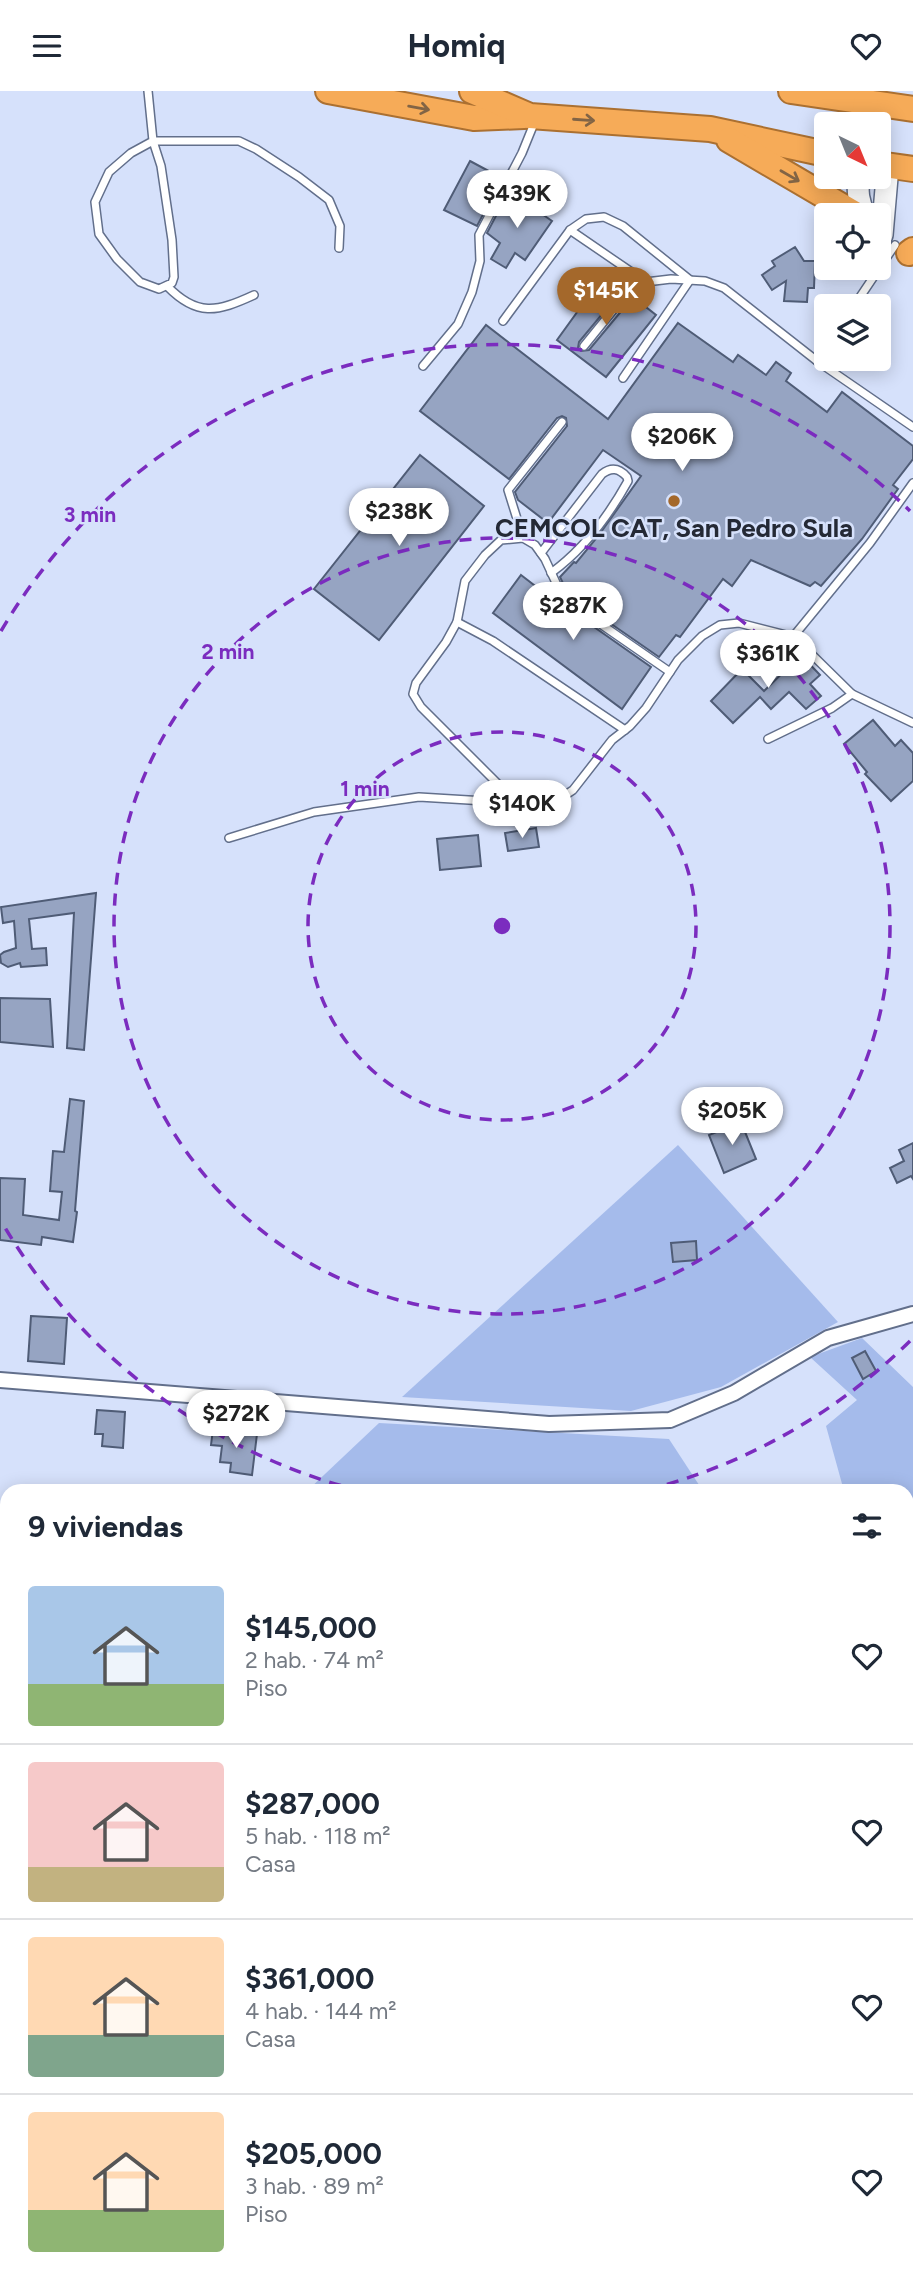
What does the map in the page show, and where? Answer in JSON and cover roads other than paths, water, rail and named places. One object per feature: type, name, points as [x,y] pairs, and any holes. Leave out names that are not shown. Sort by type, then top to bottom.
[{"type":"highway","points":[[328,91],[474,118],[533,116],[710,129],[814,151]]},
{"type":"highway","points":[[472,91],[533,116]]},
{"type":"highway","points":[[790,91],[861,112]]},
{"type":"highway","points":[[876,112],[913,109]]},
{"type":"highway","points":[[710,129],[836,203]]},
{"type":"highway","points":[[891,166],[913,169]]},
{"type":"main road","points":[[888,189],[899,245]]},
{"type":"street","points":[[0,1380],[549,1424],[670,1420],[734,1393],[828,1338],[913,1314]]},
{"type":"lane","points":[[148,91],[153,141],[161,166],[172,240],[174,277],[172,283],[159,289],[140,282],[117,259],[99,234],[95,202],[109,172],[131,153],[153,141],[239,141],[256,149],[328,200],[340,226],[339,247]]},
{"type":"lane","points":[[423,366],[458,324],[472,292],[480,261],[480,235],[522,153],[533,116]]},
{"type":"lane","points":[[503,321],[569,230],[586,219],[604,217],[623,226],[690,280]]},
{"type":"lane","points":[[569,230],[646,282]]},
{"type":"lane","points":[[863,294],[899,245]]},
{"type":"lane","points":[[623,378],[690,280]]},
{"type":"lane","points":[[584,346],[627,293],[646,282],[690,280],[705,281],[724,288],[814,359]]},
{"type":"lane","points":[[167,286],[180,299],[200,309],[232,305],[254,295]]},
{"type":"lane","points":[[832,371],[913,427]]},
{"type":"lane","points":[[523,538],[508,490],[562,422]]},
{"type":"lane","points":[[541,553],[602,474],[613,469],[627,477],[628,481],[610,513],[572,558],[551,573]]},
{"type":"lane","points":[[774,660],[870,543],[913,483]]},
{"type":"lane","points":[[517,803],[421,707],[413,694],[416,683],[457,622],[465,582],[485,555],[501,540],[523,538],[535,545],[563,598],[670,672]]},
{"type":"lane","points":[[457,622],[493,641],[625,730]]},
{"type":"lane","points":[[229,838],[314,812],[419,797],[517,803],[558,800],[573,790],[612,740],[646,708],[678,660],[702,636],[720,625],[739,624],[794,637],[852,694],[913,723]]},
{"type":"lane","points":[[768,739],[832,708],[852,694]]},
{"type":"place","name":"CEMCOL CAT, San Pedro Sula","points":[[674,501]]}]
